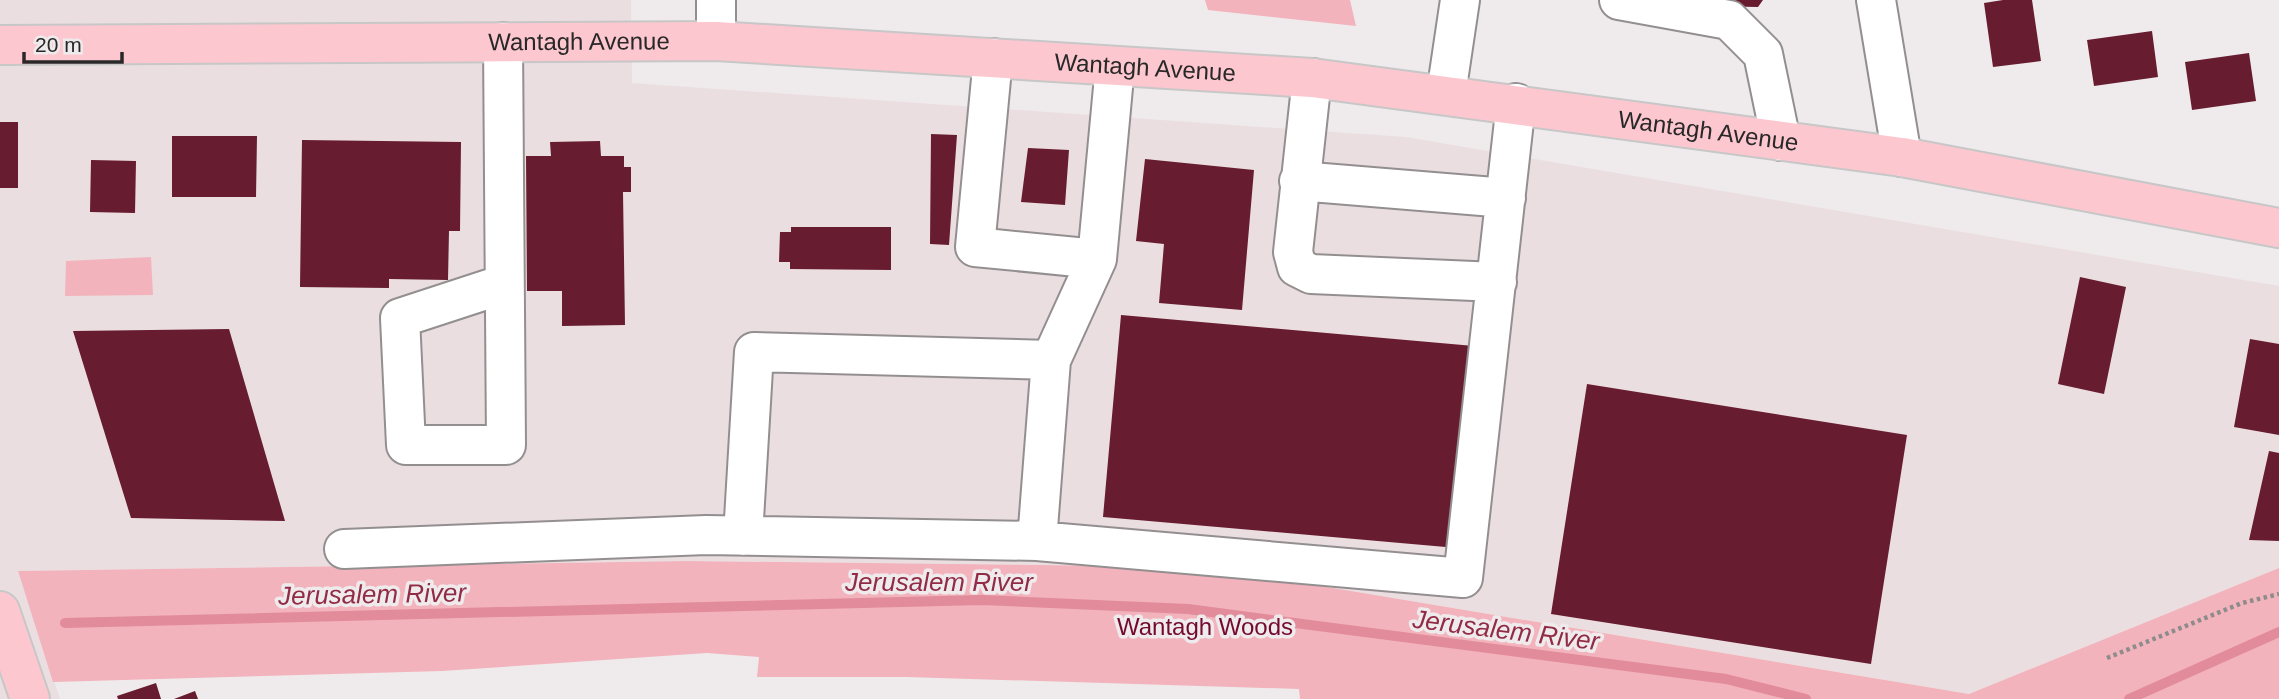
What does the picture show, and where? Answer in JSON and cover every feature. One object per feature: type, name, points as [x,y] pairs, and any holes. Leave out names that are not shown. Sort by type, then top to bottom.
[{"type":"main road","name":"Wantagh Avenue","points":[[0,45],[716,41],[1312,78],[1516,103],[1902,158],[2279,228]]},
{"type":"main road","points":[[0,611],[30,699]]},
{"type":"street","points":[[716,0],[716,41]]},
{"type":"street","points":[[1447,94],[1460,0]]},
{"type":"street","points":[[1619,0],[1729,20],[1763,54],[1781,141]]},
{"type":"street","points":[[1876,0],[1902,158]]},
{"type":"street","points":[[503,42],[506,445],[406,444],[400,318],[504,284]]},
{"type":"street","points":[[993,58],[975,247],[1097,259]]},
{"type":"street","points":[[1037,541],[1051,360],[1097,259],[1115,66]]},
{"type":"street","points":[[1312,78],[1293,252],[1297,267],[1311,274],[1497,282]]},
{"type":"street","points":[[344,549],[743,536],[1037,541],[1463,578],[1516,103]]},
{"type":"street","points":[[1299,181],[1506,198]]},
{"type":"street","points":[[743,536],[754,352],[1051,360]]},
{"type":"path","points":[[2107,658],[2242,603],[2279,594]]},
{"type":"shaded area","points":[[0,0],[631,0],[632,83],[1406,137],[2279,286],[2279,568],[1969,694],[1207,567],[687,561],[18,571],[60,699],[0,699]]},
{"type":"green space","points":[[1205,0],[1350,0],[1356,26],[1208,10]]},
{"type":"green space","points":[[151,257],[153,295],[65,296],[66,261]]},
{"type":"green space","name":"Wantagh Woods","points":[[687,561],[1207,567],[1969,694],[2279,568],[2279,699],[1300,699],[1299,689],[906,677],[757,677],[759,657],[707,653],[442,671],[53,682],[18,571]]},
{"type":"building","points":[[1683,0],[1763,0],[1758,7],[1701,6]]},
{"type":"building","points":[[2032,0],[2041,61],[1993,67],[1984,3]]},
{"type":"building","points":[[2152,31],[2158,77],[2094,86],[2087,40]]},
{"type":"building","points":[[2249,53],[2256,101],[2192,110],[2185,62]]},
{"type":"building","points":[[0,122],[18,122],[18,188],[0,188]]},
{"type":"building","points":[[931,134],[957,135],[949,245],[930,244]]},
{"type":"building","points":[[172,136],[257,136],[256,197],[172,197]]},
{"type":"building","points":[[302,140],[461,142],[460,231],[449,231],[448,280],[389,279],[389,288],[300,287]]},
{"type":"building","points":[[600,141],[601,156],[624,156],[624,167],[631,167],[631,192],[623,192],[625,325],[562,326],[562,291],[527,291],[526,156],[551,156],[550,142]]},
{"type":"building","points":[[1028,148],[1069,150],[1065,205],[1021,202]]},
{"type":"building","points":[[1145,159],[1254,170],[1242,310],[1159,303],[1164,244],[1136,241]]},
{"type":"building","points":[[91,160],[136,161],[135,213],[90,212]]},
{"type":"building","points":[[791,227],[891,227],[891,270],[790,269],[790,262],[779,262],[780,232],[791,232]]},
{"type":"building","points":[[2080,277],[2126,287],[2104,394],[2058,384]]},
{"type":"building","points":[[1121,315],[1474,346],[1457,548],[1103,517]]},
{"type":"building","points":[[229,329],[285,521],[131,518],[73,331]]},
{"type":"building","points":[[2250,339],[2279,344],[2279,435],[2234,427]]},
{"type":"building","points":[[1587,384],[1907,435],[1871,664],[1551,614]]},
{"type":"building","points":[[2269,451],[2279,453],[2279,541],[2249,540]]},
{"type":"building","points":[[156,683],[161,699],[118,699],[117,696]]},
{"type":"building","points":[[195,691],[198,699],[174,699]]},
{"type":"waterway","name":"Jerusalem River","points":[[65,623],[982,600],[1188,609],[1726,679],[1806,699]]},
{"type":"waterway","name":"Jerusalem River","points":[[2129,699],[2279,632]]}]
